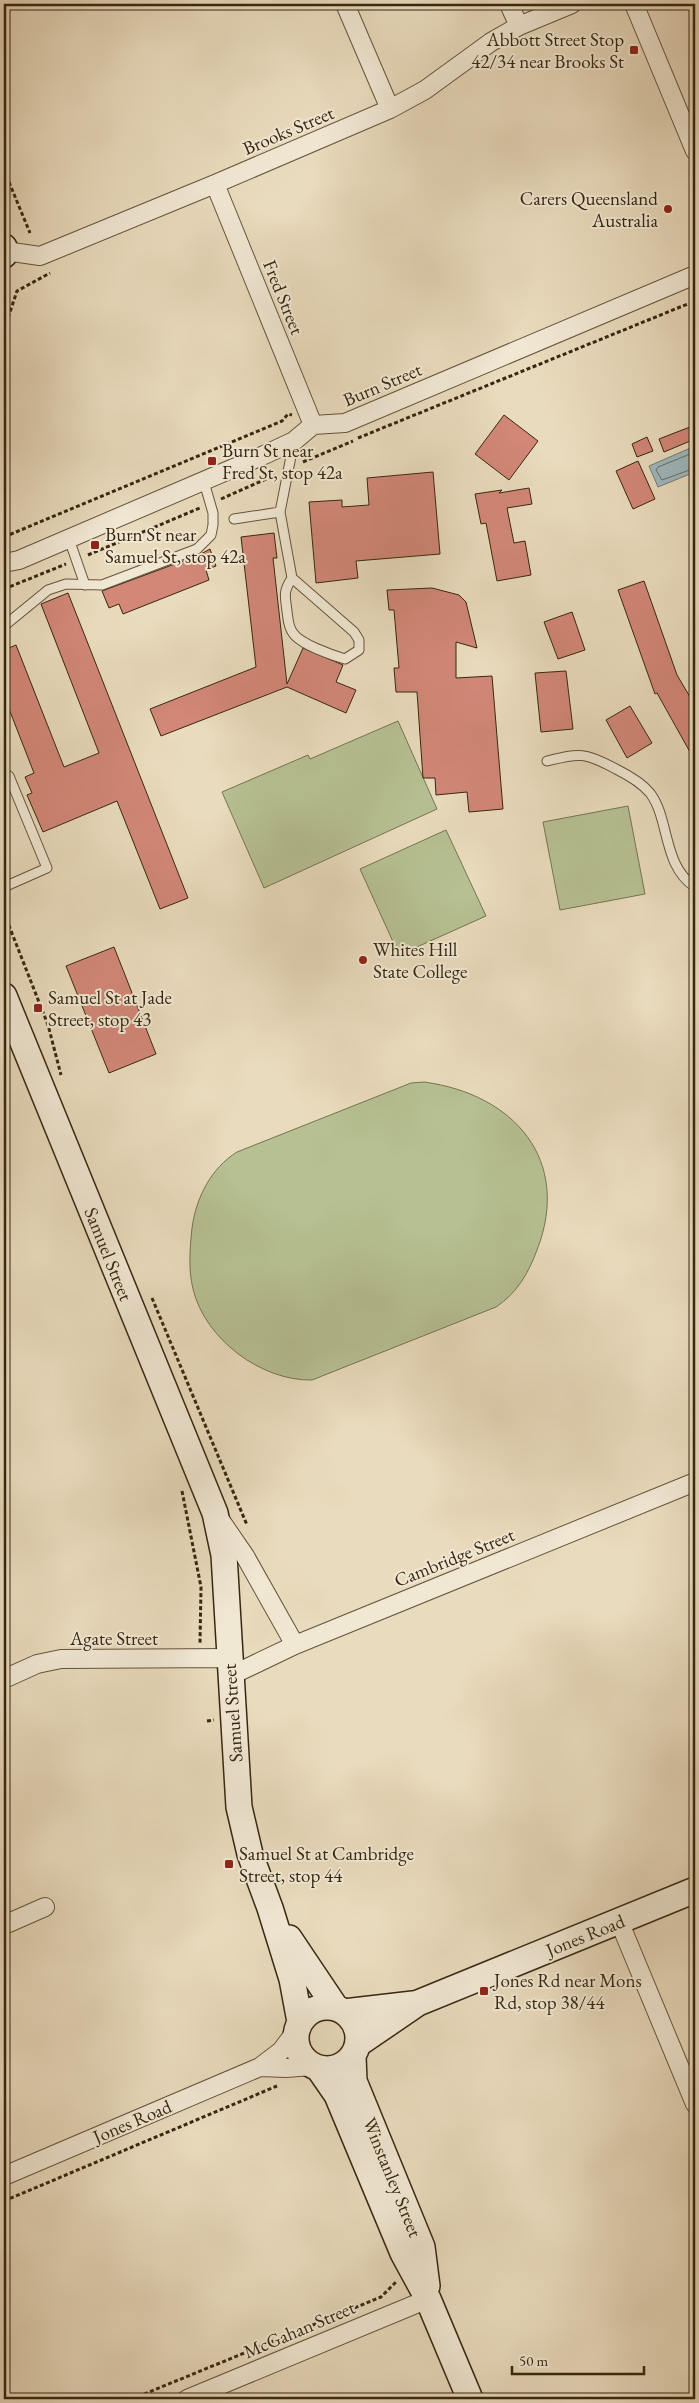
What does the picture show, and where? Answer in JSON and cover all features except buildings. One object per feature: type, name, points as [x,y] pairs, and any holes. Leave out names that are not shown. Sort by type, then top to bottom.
[{"type":"street","points":[[345,4],[390,108]]},
{"type":"street","points":[[509,4],[518,26]]},
{"type":"street","name":"Brooks Street","points":[[4,251],[40,256],[215,184],[390,108],[425,90],[491,42],[518,26],[572,4]]},
{"type":"street","points":[[634,4],[695,152]]},
{"type":"street","name":"Fred Street","points":[[215,184],[314,425]]},
{"type":"street","name":"Burn Street","points":[[314,425],[345,423],[695,275]]},
{"type":"street","points":[[4,563],[19,560],[204,482],[294,441],[314,425]]},
{"type":"street","name":"Samuel Street","points":[[4,996],[215,1513],[224,1555],[229,1667],[239,1808],[250,1854],[270,1908],[292,1978],[298,2026]]},
{"type":"street","name":"Cambridge Street","points":[[229,1667],[295,1645],[695,1482]]},
{"type":"street","name":"Samuel Street","points":[[215,1513],[244,1556],[295,1645]]},
{"type":"street","name":"Agate Street","points":[[4,1678],[37,1664],[61,1659],[229,1667]]},
{"type":"street","name":"Jones Road","points":[[355,2050],[418,2003],[695,1890]]},
{"type":"street","points":[[4,1925],[45,1907]]},
{"type":"street","name":"Samuel Street","points":[[270,1908],[340,2010]]},
{"type":"street","points":[[619,1921],[695,2104]]},
{"type":"street","name":"Jones Road","points":[[340,2010],[418,2003]]},
{"type":"street","points":[[326,2007],[340,2010],[356,2026],[355,2050],[338,2068],[316,2067],[302,2057],[296,2044],[298,2026],[316,2009],[326,2007]]},
{"type":"street","name":"Jones Road","points":[[4,2176],[260,2066],[281,2051],[298,2026]]},
{"type":"street","name":"Winstanley Street","points":[[355,2050],[354,2081],[422,2247],[428,2299]]},
{"type":"street","name":"Jones Road","points":[[260,2066],[286,2068],[316,2067]]},
{"type":"street","name":"Winstanley Street","points":[[316,2067],[338,2095],[403,2253],[428,2299],[470,2399]]},
{"type":"street","name":"McGahan Street","points":[[188,2399],[428,2299]]},
{"type":"lane","points":[[292,578],[284,591],[289,622],[294,636],[336,656],[345,659],[352,656],[359,650],[359,640],[354,632],[292,578],[280,512],[294,441]]},
{"type":"lane","points":[[4,626],[48,590],[66,584],[102,586],[198,549],[211,535],[213,513],[204,482]]},
{"type":"lane","points":[[234,519],[280,512]]},
{"type":"lane","points":[[69,539],[85,585]]},
{"type":"lane","points":[[547,761],[577,754],[598,760],[641,784],[651,794],[673,860],[686,882],[695,888]]},
{"type":"lane","points":[[4,778],[10,776],[47,868],[4,887]]},
{"type":"path","points":[[4,170],[30,233]]},
{"type":"path","points":[[4,330],[17,291],[56,270]]},
{"type":"path","points":[[4,589],[210,504],[290,468],[695,301]]},
{"type":"path","points":[[4,536],[282,421],[288,414],[293,415]]},
{"type":"path","points":[[4,913],[48,1025],[61,1078]]},
{"type":"path","points":[[149,1290],[247,1526]]},
{"type":"path","points":[[180,1482],[201,1587],[200,1643]]},
{"type":"path","points":[[4,2201],[279,2085]]},
{"type":"path","points":[[132,2399],[380,2297],[397,2281]]},
{"type":"green space","points":[[398,721],[437,809],[264,888],[222,792],[308,755],[310,759]]},
{"type":"green space","points":[[628,806],[645,894],[560,910],[543,822]]},
{"type":"green space","points":[[446,830],[486,916],[399,955],[360,869]]},
{"type":"green space","points":[[424,1082],[456,1089],[485,1101],[509,1117],[527,1137],[540,1160],[547,1187],[546,1217],[537,1250],[526,1275],[510,1296],[496,1307],[312,1380],[274,1373],[255,1365],[222,1340],[209,1324],[199,1307],[193,1289],[190,1266],[192,1228],[197,1206],[206,1185],[220,1166],[237,1152],[411,1083]]},
{"type":"water","points":[[695,446],[695,472],[658,487],[649,466]]},
{"type":"place","name":"Abbott Street Stop 42/34 near Brooks St","points":[[634,50]]},
{"type":"place","name":"Carers Queensland Australia","points":[[668,209]]},
{"type":"place","name":"Burn St near Fred St, stop 42a","points":[[212,461]]},
{"type":"place","name":"Burn St near Samuel St, stop 42a","points":[[95,545]]},
{"type":"place","name":"Whites Hill State College","points":[[363,960]]},
{"type":"place","name":"Samuel St at Jade Street, stop 43","points":[[38,1008]]},
{"type":"place","name":"Samuel St at Cambridge Street, stop 44","points":[[229,1864]]},
{"type":"place","name":"Jones Rd near Mons Rd, stop 38/44","points":[[484,1991]]}]
